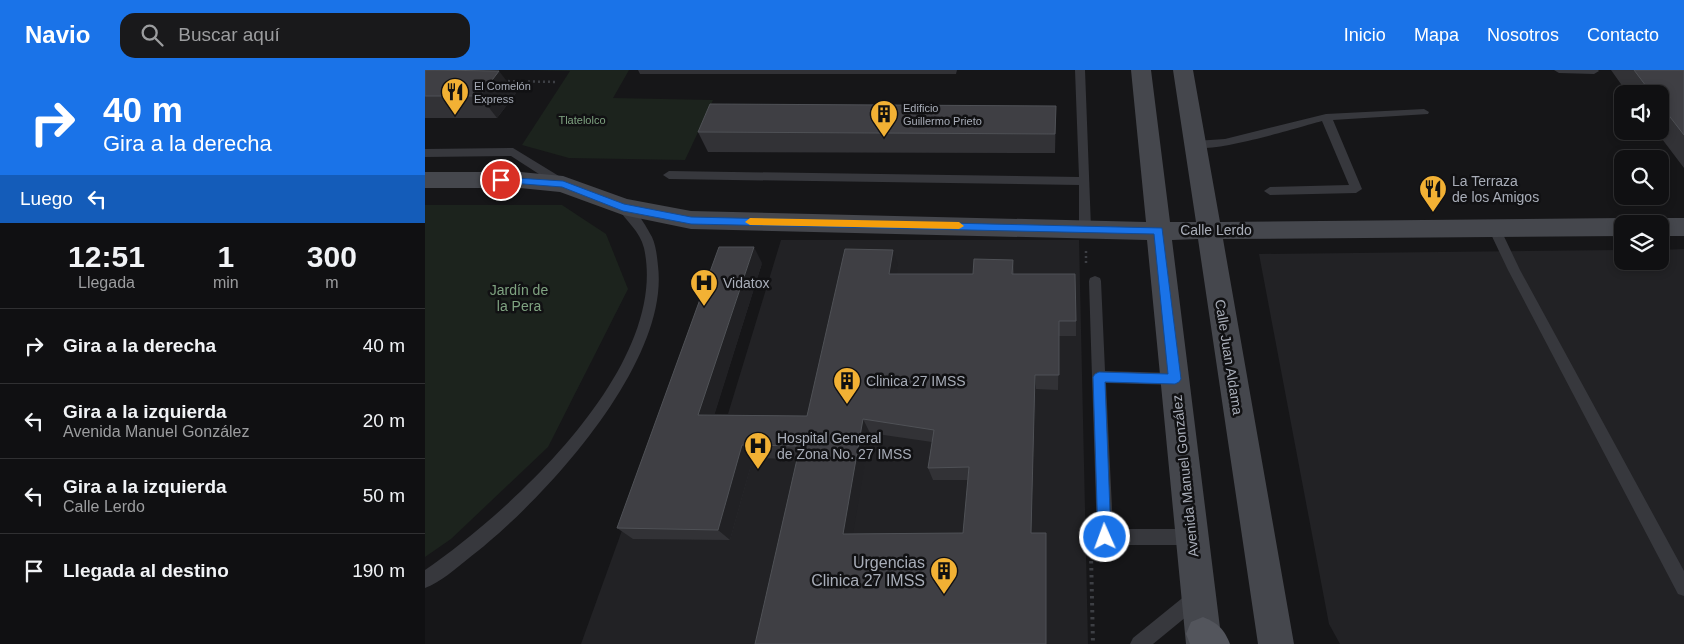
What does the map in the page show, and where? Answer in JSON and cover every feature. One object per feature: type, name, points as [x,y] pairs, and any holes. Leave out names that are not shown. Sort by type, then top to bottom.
[{"type":"street","name":"Avenida Manuel González","points":[[1141,70],[1192,537],[1206,641]]},
{"type":"street","name":"Calle Juan Aldama","points":[[1183,70],[1278,640]]},
{"type":"street","name":"Calle Lerdo","points":[[425,180],[520,180],[563,184],[623,207],[691,220],[1158,231],[1614,227]]},
{"type":"street","points":[[1669,227],[1684,227]]},
{"type":"lane","points":[[1080,70],[1085,228]]},
{"type":"lane","points":[[1559,70],[1594,71]]},
{"type":"lane","points":[[1195,145],[1225,143],[1326,117],[1424,112]]},
{"type":"lane","points":[[1271,191],[1356,189],[1326,117]]},
{"type":"lane","points":[[425,153],[513,152],[563,184]]},
{"type":"lane","points":[[669,175],[1085,182]]},
{"type":"lane","points":[[425,580],[454,561],[517,508],[583,432],[621,376],[647,321],[653,295],[653,271],[650,249],[643,231],[623,207]]},
{"type":"lane","points":[[1493,228],[1684,588]]},
{"type":"lane","points":[[1095,281],[1105,537],[1192,537]]},
{"type":"lane","points":[[1099,377],[1175,379]]},
{"type":"lane","points":[[1139,644],[1199,595]]},
{"type":"path","points":[[501,81],[557,82]]},
{"type":"shaded area","name":"Hospital General de Zona No. 27 IMSS","points":[[781,240],[1079,240],[1088,644],[581,644],[664,414],[728,414]]},
{"type":"shaded area","points":[[1684,249],[1684,644],[1340,644],[1329,624],[1259,254],[1614,250],[1614,270],[1669,270],[1669,250]]},
{"type":"green space","name":"Tlatelolco","points":[[531,70],[629,70],[613,98],[713,100],[685,160],[569,158],[522,145],[570,71]]},
{"type":"green space","name":"Jardín de la Pera","points":[[425,205],[562,205],[606,234],[628,289],[548,447],[451,539],[425,557]]},
{"type":"building","points":[[425,70],[499,71],[480,96],[425,96]]},
{"type":"building","points":[[1634,70],[1684,70],[1684,135],[1669,116],[1669,85],[1645,85]]},
{"type":"building","points":[[710,104],[1056,106],[1055,134],[698,132]]},
{"type":"building","points":[[719,247],[754,247],[698,415],[807,416],[845,249],[893,250],[889,274],[973,274],[974,259],[1013,260],[1012,274],[1075,274],[1076,321],[1059,321],[1059,375],[1035,375],[1031,533],[1046,533],[1046,644],[755,644],[800,446],[742,445],[718,530],[617,528]],"holes":[[[863,419],[934,430],[928,468],[969,467],[963,533],[843,534]]]},
{"type":"slow traffic","points":[[750,222],[959,226]]},
{"type":"place","name":"El Comelón Express","points":[[455,116]]},
{"type":"place","name":"Edificio Guillermo Prieto","points":[[884,138]]},
{"type":"place","name":"La Terraza de los Amigos","points":[[1433,213]]},
{"type":"place","name":"Vidatox","points":[[704,307]]},
{"type":"place","name":"Clinica 27 IMSS","points":[[847,405]]},
{"type":"place","name":"Hospital General de Zona No. 27 IMSS","points":[[758,470]]},
{"type":"place","name":"Urgencias Clinica 27 IMSS","points":[[944,595]]},
{"type":"route","points":[[501,180],[563,184],[623,207],[648,214],[691,220],[1158,231],[1175,379],[1099,377],[1105,537]]}]
